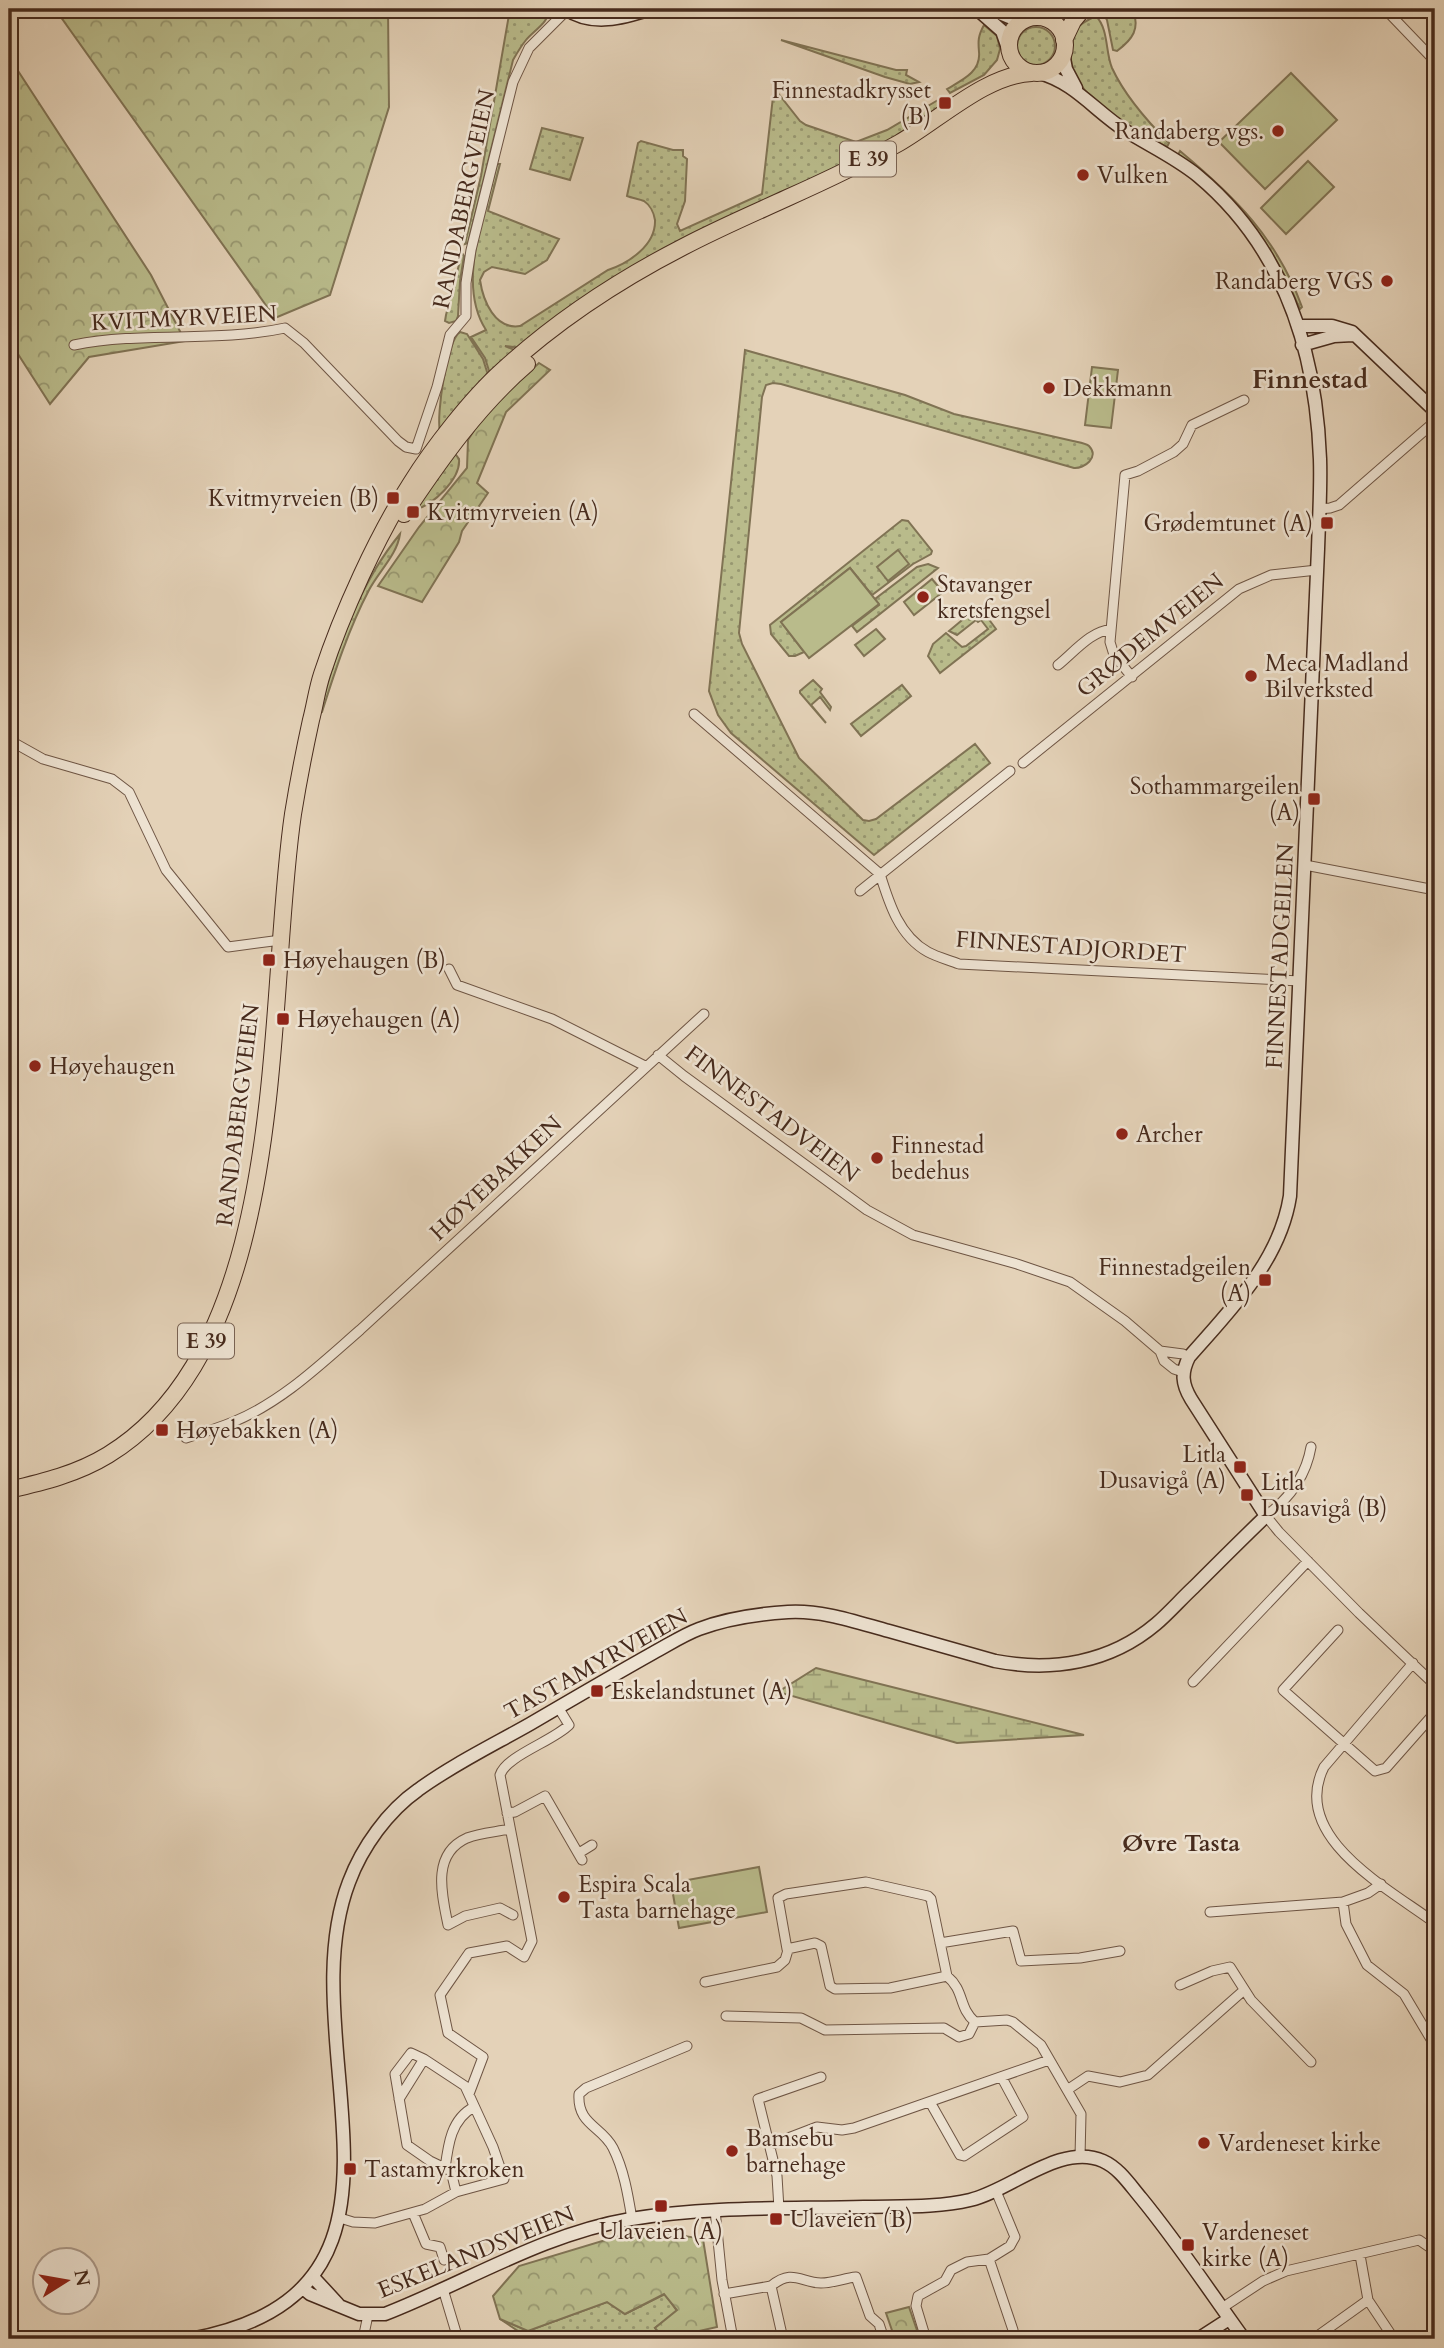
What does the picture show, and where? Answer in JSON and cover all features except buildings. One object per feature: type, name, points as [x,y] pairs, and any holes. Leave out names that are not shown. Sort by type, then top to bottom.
[{"type":"highway","points":[[1034,18],[1062,15],[1074,9]]},
{"type":"highway","name":"E 39","points":[[1035,73],[1057,64],[1073,21],[1083,9]]},
{"type":"highway","name":"E 39","points":[[1009,51],[1012,31],[1034,18]]},
{"type":"highway","points":[[1034,18],[1058,27],[1064,46]]},
{"type":"highway","points":[[1009,51],[1015,63],[1035,73]]},
{"type":"highway","name":"RANDABERGVEIEN","points":[[990,82],[1009,51]]},
{"type":"highway","name":"RANDABERGVEIEN","points":[[9,1490],[58,1478],[83,1468],[134,1436],[156,1417],[179,1389],[213,1327],[235,1271],[253,1203],[267,1093],[292,820],[312,716],[354,609],[393,532],[444,455],[492,397],[523,368],[596,308],[643,276],[737,221],[896,144],[944,115],[990,82],[1012,75],[1035,73]]},
{"type":"main road","name":"RANDABERGVEIEN","points":[[566,9],[582,18],[597,19],[616,18],[651,9]]},
{"type":"main road","points":[[977,9],[1002,31],[1009,51]]},
{"type":"main road","points":[[990,9],[1009,17],[1034,18]]},
{"type":"main road","name":"FINNESTADGEILEN","points":[[1064,46],[1066,69],[1080,94]]},
{"type":"main road","name":"FINNESTADGEILEN","points":[[1035,73],[1055,78],[1080,94],[1121,128],[1195,174],[1234,211],[1255,237],[1273,265],[1298,326],[1318,430],[1320,461],[1317,570],[1290,1196],[1283,1230],[1263,1267],[1189,1357],[1183,1372]]},
{"type":"main road","points":[[1298,326],[1340,327],[1357,335],[1433,418]]},
{"type":"main road","points":[[1302,345],[1335,336],[1357,335]]},
{"type":"main road","name":"FINNESTADVEIEN","points":[[1183,1372],[1183,1382],[1191,1399],[1266,1516]]},
{"type":"main road","name":"TASTAMYRVEIEN","points":[[313,2277],[328,2252],[340,2218],[344,2180],[332,1958],[340,1908],[350,1879],[368,1846],[387,1818],[418,1790],[697,1629],[738,1617],[778,1613],[827,1614],[1018,1666],[1046,1667],[1094,1658],[1132,1642],[1156,1624],[1266,1516]]},
{"type":"main road","points":[[1080,2157],[1104,2161],[1123,2176],[1168,2232],[1244,2339]]},
{"type":"main road","name":"ESKELANDSVEIEN","points":[[304,2289],[310,2294],[368,2315],[384,2314],[536,2246],[632,2219],[715,2210],[910,2206],[969,2200],[996,2191],[1058,2160],[1080,2157]]},
{"type":"main road","points":[[191,2339],[216,2335],[257,2321],[280,2308],[304,2289],[313,2277]]},
{"type":"main road","name":"ESKELANDSVEIEN","points":[[313,2277],[341,2306]]},
{"type":"main road","points":[[1198,2339],[1229,2319]]},
{"type":"street","name":"RANDABERGVEIEN","points":[[416,449],[437,387],[450,335],[466,316],[466,283],[471,250],[513,82],[529,48],[566,9]]},
{"type":"street","points":[[1385,9],[1435,58]]},
{"type":"street","name":"KVITMYRVEIEN","points":[[74,345],[109,338],[248,335],[285,328],[304,343],[398,441],[406,447],[416,449]]},
{"type":"street","points":[[1132,677],[1112,652],[1111,630],[1125,475],[1146,468],[1174,452],[1183,444],[1192,425],[1244,400]]},
{"type":"street","points":[[1319,509],[1339,505],[1433,418]]},
{"type":"street","name":"GRØDEMVEIEN","points":[[1023,763],[1240,589],[1271,575],[1317,570]]},
{"type":"street","points":[[1058,665],[1097,634],[1111,630]]},
{"type":"street","points":[[694,714],[880,874]]},
{"type":"street","points":[[9,740],[43,759],[112,779],[129,792],[166,870],[228,947],[281,940]]},
{"type":"street","points":[[860,891],[1010,771]]},
{"type":"street","points":[[1305,865],[1435,890]]},
{"type":"street","name":"FINNESTADJORDET","points":[[880,874],[902,929],[926,951],[959,964],[1300,981]]},
{"type":"street","points":[[449,968],[457,985],[552,1019],[645,1066],[704,1014]]},
{"type":"street","name":"FINNESTADVEIEN","points":[[658,1055],[867,1210],[913,1235],[1070,1282],[1101,1303],[1160,1351],[1189,1357]]},
{"type":"street","name":"HØYEBAKKEN","points":[[186,1438],[234,1421],[274,1401],[302,1381],[645,1066]]},
{"type":"street","name":"FINNESTADVEIEN","points":[[1160,1351],[1164,1362],[1183,1372]]},
{"type":"street","points":[[1311,1447],[1296,1487],[1280,1506],[1266,1516],[1279,1532],[1435,1685]]},
{"type":"street","points":[[1193,1682],[1308,1560]]},
{"type":"street","points":[[1338,1630],[1283,1690],[1372,1770],[1382,1770],[1431,1717]]},
{"type":"street","points":[[1413,1663],[1324,1767],[1318,1779],[1316,1805],[1332,1842],[1381,1884],[1435,1923]]},
{"type":"street","points":[[469,2094],[483,2057],[448,2033],[440,1995],[469,1953],[507,1946],[524,1957],[532,1941],[500,1772],[506,1764],[561,1733],[569,1725],[558,1707]]},
{"type":"street","points":[[507,1813],[515,1812],[545,1796],[580,1856],[592,1845]]},
{"type":"street","points":[[510,1829],[468,1838],[455,1845],[441,1868],[440,1884],[448,1925],[465,1916],[500,1908],[513,1915]]},
{"type":"street","points":[[705,1982],[777,1967],[785,1960],[788,1950],[782,1933],[778,1898],[786,1894],[866,1882],[928,1896],[931,1899],[947,1976],[957,1986],[963,2009],[975,2022]]},
{"type":"street","points":[[1210,1912],[1343,1902],[1368,1893],[1381,1884]]},
{"type":"street","points":[[1343,1902],[1346,1924],[1367,1965],[1404,1994],[1435,2046]]},
{"type":"street","points":[[940,1943],[1013,1931],[1021,1961],[1080,1958],[1120,1951]]},
{"type":"street","points":[[788,1950],[815,1944],[821,1946],[830,1986],[835,1989],[890,1989],[947,1976]]},
{"type":"street","points":[[1180,1985],[1212,1971],[1230,1967],[1243,1991],[1311,2062]]},
{"type":"street","points":[[1067,2091],[1088,2076],[1120,2082],[1148,2075],[1243,1991]]},
{"type":"street","points":[[726,2016],[801,2018],[825,2030],[940,2028],[959,2037],[967,2036],[975,2022]]},
{"type":"street","points":[[975,2022],[1013,2022],[1041,2045],[1081,2114],[1080,2157]]},
{"type":"street","points":[[632,2219],[626,2186],[615,2153],[609,2141],[583,2115],[579,2094],[586,2088],[687,2046]]},
{"type":"street","points":[[340,2218],[353,2222],[375,2223],[436,2205],[456,2192],[504,2179],[493,2147],[462,2082],[424,2059],[410,2054],[395,2074],[408,2147],[451,2172],[456,2192]]},
{"type":"street","points":[[399,2099],[424,2059]]},
{"type":"street","points":[[770,2145],[817,2127],[854,2128],[1049,2060]]},
{"type":"street","points":[[779,2209],[776,2176],[758,2099],[821,2077]]},
{"type":"street","points":[[929,2102],[954,2146],[960,2155],[964,2156],[1023,2117],[1002,2077]]},
{"type":"street","points":[[445,2169],[456,2122],[474,2107]]},
{"type":"street","points":[[926,2339],[916,2306],[918,2296],[945,2281],[951,2270],[967,2262],[989,2259],[1010,2246],[1015,2237],[996,2191]]},
{"type":"street","points":[[715,2210],[724,2294],[733,2339]]},
{"type":"street","points":[[413,2213],[426,2244],[440,2246],[444,2260]]},
{"type":"street","points":[[1222,2308],[1263,2281],[1286,2271],[1419,2240],[1435,2251]]},
{"type":"street","points":[[1360,2255],[1368,2300],[1394,2339]]},
{"type":"street","points":[[989,2259],[1013,2330]]},
{"type":"street","points":[[724,2294],[771,2286],[782,2279],[793,2277],[820,2283],[856,2277],[870,2316],[879,2324],[884,2339]]},
{"type":"street","points":[[771,2286],[783,2339]]},
{"type":"street","points":[[443,2289],[458,2339]]},
{"type":"street","points":[[1321,2339],[1319,2335],[1368,2300]]},
{"type":"street","points":[[363,2339],[368,2315]]},
{"type":"green space","points":[[65,9],[388,9],[389,107],[330,295],[275,318],[58,13]]},
{"type":"green space","points":[[510,9],[549,9],[544,22],[526,40],[513,60],[468,243],[465,244],[481,176]]},
{"type":"green space","points":[[1133,9],[1136,22],[1134,33],[1117,51],[1113,50],[1107,20],[1101,10]]},
{"type":"green space","points":[[1096,16],[1103,28],[1110,61],[1117,78],[1138,108],[1169,143],[1167,147],[1112,115],[1098,104],[1077,80],[1071,63],[1074,34],[1082,24]]},
{"type":"green space","points":[[984,25],[997,36],[1000,49],[997,60],[984,75],[950,93],[947,89],[969,75],[977,65],[979,38]]},
{"type":"green space","points":[[1036,27],[1049,33],[1055,46],[1049,59],[1036,65],[1023,59],[1017,46],[1023,33]]},
{"type":"green space","points":[[781,40],[896,70],[907,70],[906,75],[919,82],[910,84],[885,77]]},
{"type":"green space","points":[[9,57],[151,275],[185,341],[89,357],[50,404],[9,340]]},
{"type":"green space","name":"Randaberg vgs.","points":[[1291,73],[1337,120],[1265,189],[1219,142]]},
{"type":"green space","points":[[774,88],[806,125],[856,142],[887,130],[938,100],[941,105],[901,136],[764,203],[521,348],[505,346],[517,351],[490,374],[485,358],[471,337],[486,330],[477,312],[473,270],[480,226],[497,164],[500,164],[488,211],[559,239],[547,260],[525,274],[492,267],[484,272],[480,280],[487,305],[497,319],[511,326],[520,326],[608,270],[632,258],[646,245],[654,229],[653,212],[644,201],[627,196],[638,143],[641,141],[683,150],[683,156],[687,159],[685,201],[677,224],[680,231],[762,194]]},
{"type":"green space","points":[[542,128],[583,138],[570,180],[530,169]]},
{"type":"green space","points":[[1180,151],[1236,202],[1267,239],[1292,282],[1302,307],[1300,309],[1276,261],[1249,221],[1216,186],[1178,155]]},
{"type":"green space","points":[[1308,161],[1334,187],[1286,234],[1261,208]]},
{"type":"green space","points":[[462,253],[464,256],[458,316],[456,321],[449,323],[445,321],[446,315]]},
{"type":"green space","points":[[460,332],[467,334],[483,359],[488,375],[440,432],[444,379],[451,349]]},
{"type":"green space","points":[[745,350],[905,395],[954,414],[1084,443],[1092,450],[1089,462],[1074,468],[781,384],[766,385],[762,397],[739,633],[799,758],[863,820],[869,821],[876,819],[975,744],[990,763],[874,855],[731,733],[718,715],[709,691]]},
{"type":"green space","points":[[539,363],[550,370],[506,412],[477,483],[488,493],[462,531],[459,542],[422,602],[378,586],[419,527],[467,468],[468,440],[487,410]]},
{"type":"green space","points":[[1092,367],[1118,370],[1111,428],[1085,425]]},
{"type":"green space","points":[[453,451],[459,459],[456,475],[451,483],[438,497],[416,509]]},
{"type":"green space","points":[[902,520],[908,521],[932,551],[931,554],[872,595],[850,568],[781,622],[804,652],[789,656],[771,634],[770,625]]},
{"type":"green space","points":[[400,534],[392,556],[369,590],[355,619],[320,713],[350,619],[372,574]]},
{"type":"green space","points":[[898,550],[909,564],[888,581],[877,567]]},
{"type":"green space","points":[[928,564],[938,568],[857,632],[852,626],[879,605],[875,599],[917,567]]},
{"type":"green space","points":[[850,568],[879,604],[809,658],[781,622]]},
{"type":"green space","name":"Stavanger kretsfengsel","points":[[932,579],[943,592],[914,615],[904,602]]},
{"type":"green space","points":[[979,606],[996,629],[940,673],[928,656],[933,644],[946,633],[962,647],[966,646],[988,629],[981,620],[976,620],[957,635],[949,631]]},
{"type":"green space","points":[[876,629],[885,639],[864,656],[855,645]]},
{"type":"green space","points":[[813,680],[822,689],[820,692],[831,707],[830,710],[820,697],[811,705],[826,723],[800,693]]},
{"type":"green space","points":[[902,685],[911,696],[861,736],[851,724]]},
{"type":"green space","points":[[816,1668],[1084,1735],[957,1743],[778,1692]]},
{"type":"green space","points":[[759,1867],[767,1912],[679,1928],[671,1883]]},
{"type":"green space","points":[[642,2229],[703,2239],[717,2327],[664,2339],[655,2328],[677,2310],[664,2294],[625,2314],[607,2302],[528,2331],[500,2319],[493,2296],[519,2266]]},
{"type":"green space","points":[[665,2294],[677,2311],[655,2328],[664,2339],[530,2339],[500,2319],[528,2331],[607,2302],[625,2314]]},
{"type":"green space","points":[[909,2307],[920,2339],[895,2339],[886,2313]]},
{"type":"place","name":"Finnestadkrysset (B)","points":[[945,103]]},
{"type":"place","name":"Randaberg vgs.","points":[[1278,131]]},
{"type":"place","name":"Vulken","points":[[1083,175]]},
{"type":"place","name":"Randaberg VGS","points":[[1387,281]]},
{"type":"place","name":"Dekkmann","points":[[1049,388]]},
{"type":"place","name":"Kvitmyrveien (B)","points":[[393,498]]},
{"type":"place","name":"Kvitmyrveien (A)","points":[[413,512]]},
{"type":"place","name":"Grødemtunet (A)","points":[[1327,523]]},
{"type":"place","name":"Stavanger kretsfengsel","points":[[923,597]]},
{"type":"place","name":"Meca Madland Bilverksted","points":[[1251,676]]},
{"type":"place","name":"Sothammargeilen (A)","points":[[1314,799]]},
{"type":"place","name":"Høyehaugen (B)","points":[[269,960]]},
{"type":"place","name":"Høyehaugen (A)","points":[[283,1019]]},
{"type":"place","name":"Høyehaugen","points":[[35,1066]]},
{"type":"place","name":"Archer","points":[[1122,1134]]},
{"type":"place","name":"Finnestad bedehus","points":[[877,1158]]},
{"type":"place","name":"Finnestadgeilen (A)","points":[[1265,1280]]},
{"type":"place","name":"Høyebakken (A)","points":[[162,1430]]},
{"type":"place","name":"Litla Dusavigå (A)","points":[[1240,1467]]},
{"type":"place","name":"Litla Dusavigå (B)","points":[[1247,1495]]},
{"type":"place","name":"Eskelandstunet (A)","points":[[597,1691]]},
{"type":"place","name":"Espira Scala Tasta barnehage","points":[[564,1897]]},
{"type":"place","name":"Vardeneset kirke","points":[[1204,2143]]},
{"type":"place","name":"Bamsebu barnehage","points":[[732,2151]]},
{"type":"place","name":"Tastamyrkroken","points":[[350,2169]]},
{"type":"place","name":"Ulaveien (A)","points":[[661,2206]]},
{"type":"place","name":"Ulaveien (B)","points":[[776,2219]]},
{"type":"place","name":"Vardeneset kirke (A)","points":[[1188,2245]]},
{"type":"district","name":"Finnestad","points":[[1310,379]]},
{"type":"district","name":"Øvre Tasta","points":[[1181,1843]]}]
